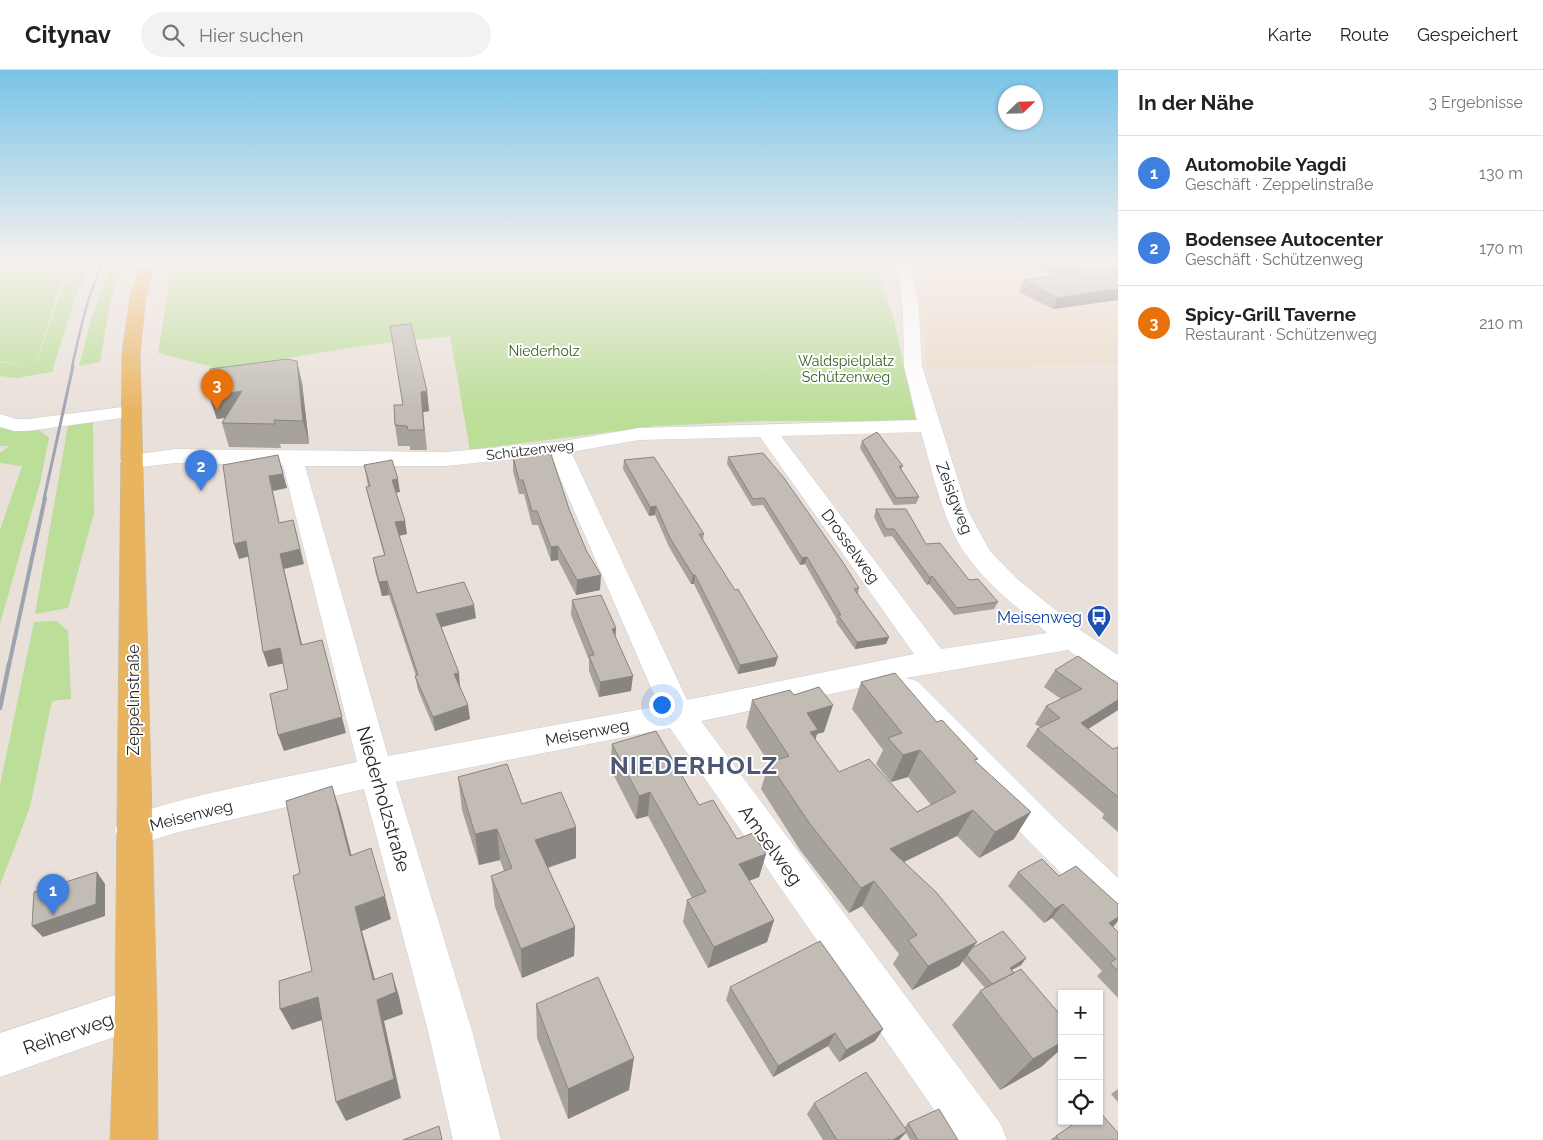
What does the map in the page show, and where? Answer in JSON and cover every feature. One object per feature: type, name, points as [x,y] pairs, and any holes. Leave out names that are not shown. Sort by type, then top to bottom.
[{"type":"main road","name":"Zeppelinstraße","points":[[134,313],[130,412],[136,1009],[134,1140]]},
{"type":"street","name":"Zeisigweg","points":[[911,313],[913,366],[929,426],[956,511],[979,555],[1008,585],[1073,639],[1118,670]]},
{"type":"street","points":[[0,420],[14,425],[28,425],[130,412]]},
{"type":"street","name":"Schützenweg","points":[[131,461],[176,456],[292,459],[446,459],[558,448],[639,434],[767,432],[929,426]]},
{"type":"street","name":"Drosselweg","points":[[767,432],[934,661]]},
{"type":"street","name":"Amselweg","points":[[558,448],[678,714],[983,1140]]},
{"type":"street","name":"Niederholzstraße","points":[[292,459],[376,772],[450,1031],[477,1140]]},
{"type":"street","name":"Meisenweg","points":[[133,830],[179,817],[376,772],[890,672],[934,661],[1073,639]]},
{"type":"street","points":[[890,672],[1038,826],[1118,903]]},
{"type":"street","name":"Reiherweg","points":[[0,1056],[136,1009]]},
{"type":"shaded area","points":[[922,313],[1118,313],[1118,363],[927,370]]},
{"type":"green space","points":[[0,313],[51,313],[35,367],[53,313],[70,313],[52,372],[17,378],[0,376],[0,362],[25,365],[0,361]]},
{"type":"green space","points":[[94,313],[109,313],[100,362],[79,366]]},
{"type":"green space","name":"Niederholz","points":[[164,313],[892,313],[916,421],[762,421],[656,426],[470,450],[450,336],[368,345],[221,369],[158,353]]},
{"type":"green space","points":[[93,421],[94,513],[68,608],[35,614],[68,425]]},
{"type":"green space","points":[[0,425],[38,429],[49,438],[40,483],[0,624],[0,530],[22,466],[0,463],[0,453],[9,446],[0,446]]},
{"type":"green space","points":[[56,621],[68,631],[71,699],[52,701],[30,807],[0,885],[0,785],[34,622]]},
{"type":"building","points":[[411,324],[427,391],[421,392],[424,430],[408,430],[407,426],[395,425],[394,405],[403,405],[390,326]]},
{"type":"building","points":[[287,359],[297,361],[303,421],[274,420],[275,424],[222,423],[242,391],[209,396],[210,369]]},
{"type":"building","points":[[877,432],[903,466],[899,466],[919,497],[896,498],[862,441]]},
{"type":"building","points":[[763,453],[784,478],[842,561],[859,588],[854,589],[889,637],[857,642],[838,615],[841,615],[807,557],[802,558],[764,498],[753,499],[728,457]]},
{"type":"building","points":[[551,454],[569,509],[587,552],[601,575],[577,580],[558,546],[551,547],[537,511],[532,511],[523,480],[519,480],[513,457]]},
{"type":"building","points":[[278,455],[283,474],[269,476],[279,523],[293,520],[300,549],[280,554],[301,645],[322,640],[342,717],[278,735],[270,694],[288,689],[280,648],[263,652],[246,541],[234,544],[223,465]]},
{"type":"building","points":[[654,457],[704,534],[699,534],[735,590],[738,589],[778,657],[740,665],[695,575],[693,575],[670,538],[656,506],[650,507],[624,460]]},
{"type":"building","points":[[392,460],[398,479],[392,480],[405,521],[395,522],[417,593],[464,582],[474,605],[436,614],[459,673],[454,674],[468,705],[433,717],[415,676],[418,675],[387,581],[379,582],[373,558],[385,555],[366,487],[370,486],[364,465]]},
{"type":"building","points":[[876,509],[906,509],[926,544],[940,543],[969,580],[978,579],[998,602],[957,608],[932,576],[930,578],[894,529],[886,529]]},
{"type":"building","points":[[601,595],[616,628],[612,629],[633,676],[600,682],[589,656],[594,655],[572,600]]},
{"type":"building","points":[[1078,656],[1118,684],[1118,700],[1081,723],[1113,749],[1118,747],[1118,797],[1037,729],[1060,718],[1046,706],[1082,689],[1055,670]]},
{"type":"building","points":[[895,673],[937,722],[942,720],[978,759],[974,760],[1031,812],[995,832],[973,810],[890,849],[936,892],[977,942],[928,966],[908,940],[917,935],[874,881],[861,888],[810,824],[769,763],[789,756],[752,700],[790,690],[794,695],[819,687],[833,705],[807,713],[818,730],[810,732],[839,772],[869,759],[917,812],[956,792],[920,750],[903,755],[888,738],[902,733],[861,682]]},
{"type":"building","points":[[656,731],[699,805],[713,800],[737,839],[753,833],[766,854],[739,864],[774,920],[714,947],[687,900],[706,892],[650,792],[639,796],[612,744]]},
{"type":"building","points":[[507,764],[522,804],[561,792],[576,827],[535,840],[575,927],[521,949],[491,876],[512,868],[497,829],[475,834],[458,777]]},
{"type":"building","points":[[332,786],[350,856],[371,848],[385,896],[355,907],[373,980],[392,973],[396,992],[377,1000],[394,1079],[336,1102],[318,997],[280,1009],[279,981],[312,971],[293,876],[300,873],[286,801]]},
{"type":"building","points":[[1042,859],[1059,876],[1076,866],[1118,904],[1118,917],[1109,923],[1118,932],[1118,971],[1110,963],[1116,959],[1063,904],[1055,909],[1018,872]]},
{"type":"building","points":[[97,872],[96,904],[32,926],[34,892]]},
{"type":"building","points":[[1003,931],[1026,958],[1010,968],[1014,973],[992,984],[967,955],[972,948]]},
{"type":"building","points":[[820,941],[883,1029],[846,1050],[835,1033],[778,1066],[730,987]]},
{"type":"building","points":[[1021,969],[1058,1012],[1058,1044],[1033,1059],[980,991]]},
{"type":"building","points":[[598,977],[634,1058],[568,1089],[536,1004]]},
{"type":"building","points":[[866,1072],[907,1131],[893,1140],[837,1140],[814,1103]]},
{"type":"building","points":[[939,1109],[958,1140],[918,1140],[908,1123]]},
{"type":"building","points":[[1103,1116],[1118,1133],[1118,1140],[1059,1140],[1056,1136],[1072,1125],[1103,1125]]},
{"type":"building","points":[[439,1126],[442,1140],[403,1140]]},
{"type":"railway","points":[[72,367],[85,313]]},
{"type":"railway","points":[[44,499],[73,366]]},
{"type":"railway","points":[[9,665],[45,498]]},
{"type":"railway","points":[[0,708],[9,664]]},
{"type":"place","name":"Spicy-Grill Taverne","points":[[217,410]]},
{"type":"place","name":"Bodensee Autocenter","points":[[201,491]]},
{"type":"place","name":"Meisenweg","points":[[1099,638]]},
{"type":"place","name":"Automobile Yagdi","points":[[53,915]]},
{"type":"district","name":"NIEDERHOLZ","points":[[694,765]]},
{"type":"park label","name":"Waldspielplatz Schützenweg","points":[[846,370]]}]
